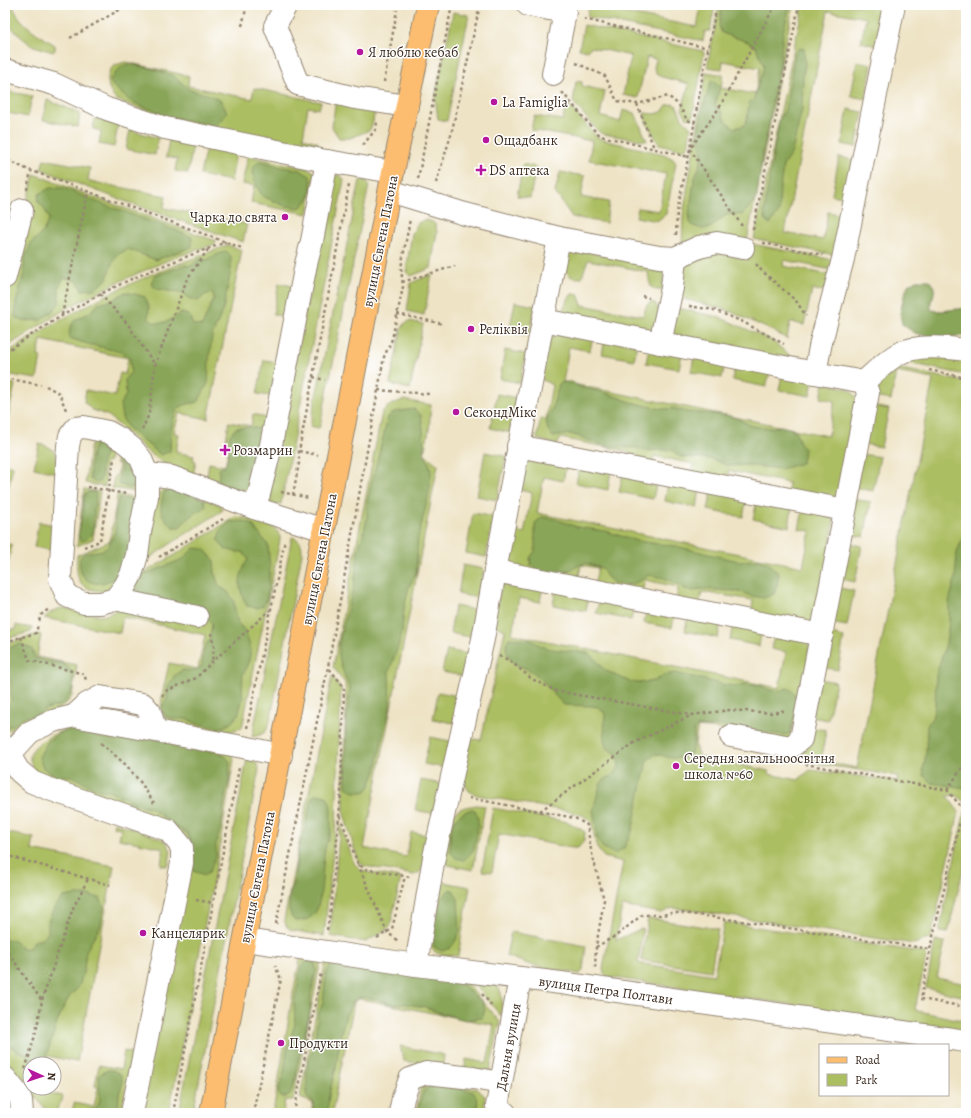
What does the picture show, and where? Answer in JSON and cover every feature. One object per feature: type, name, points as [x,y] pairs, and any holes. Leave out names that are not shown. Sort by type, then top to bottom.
[{"type":"main road","name":"вулиця Євгена Патона","points":[[212,1113],[324,530],[428,5]]},
{"type":"street","points":[[286,5],[275,26],[298,84],[355,98],[407,106]]},
{"type":"street","points":[[528,5],[565,12],[555,64]]},
{"type":"street","points":[[815,373],[843,259],[894,5]]},
{"type":"street","points":[[5,70],[54,84],[107,109],[165,128],[327,160],[392,182],[422,201],[465,214],[559,238],[659,257],[675,258],[699,247],[717,243],[747,244]]},
{"type":"street","points":[[254,508],[270,450],[327,160]]},
{"type":"street","points":[[5,277],[22,210]]},
{"type":"street","points":[[416,964],[430,880],[480,649],[559,238]]},
{"type":"street","points":[[660,343],[672,288],[675,258]]},
{"type":"street","points":[[543,320],[864,382],[898,354],[917,348],[953,348],[966,350]]},
{"type":"street","points":[[731,736],[791,747],[801,739],[868,392],[864,382]]},
{"type":"street","points":[[115,599],[131,575],[137,555],[147,497],[147,474],[141,459],[124,443],[108,432],[84,427],[76,428],[70,436],[68,446],[60,579],[66,596],[84,603],[115,599],[197,617]]},
{"type":"street","points":[[518,446],[845,510]]},
{"type":"street","points":[[147,474],[172,477],[254,508],[324,530]]},
{"type":"street","points":[[495,571],[822,636]]},
{"type":"street","points":[[74,716],[87,704],[100,697],[143,704],[152,721]]},
{"type":"street","points":[[132,1113],[182,864],[182,847],[168,830],[32,782],[18,772],[7,754],[30,732],[52,721],[74,716],[152,721],[243,747],[281,755]]},
{"type":"street","name":"вулиця Петра Полтави","points":[[245,940],[966,1041]]},
{"type":"street","name":"Дальня вулиця","points":[[505,1113],[497,1106],[520,978]]},
{"type":"street","points":[[400,1113],[403,1098],[410,1079],[426,1073],[474,1078],[501,1083]]},
{"type":"path","points":[[70,38],[128,5]]},
{"type":"path","points":[[242,26],[247,5]]},
{"type":"path","points":[[409,226],[422,201],[452,5]]},
{"type":"path","points":[[253,1113],[281,979],[270,954],[328,667],[384,357],[392,339],[403,287],[400,268],[409,226],[422,201],[451,135],[480,5]]},
{"type":"path","points":[[675,258],[677,212],[689,157],[700,89],[717,5]]},
{"type":"path","points":[[690,149],[719,108],[772,11],[777,5]]},
{"type":"path","points":[[747,244],[799,5]]},
{"type":"path","points":[[580,18],[708,48]]},
{"type":"path","points":[[689,157],[601,136],[593,130],[563,94],[555,64],[605,76],[617,101],[637,104],[668,96],[679,105],[687,120],[695,123]]},
{"type":"path","points":[[637,104],[654,148]]},
{"type":"path","points":[[690,149],[747,244],[760,269],[796,301],[822,342]]},
{"type":"path","points":[[8,160],[24,168],[242,248]]},
{"type":"path","points":[[292,500],[299,463],[298,451],[350,178]]},
{"type":"path","points":[[62,315],[88,191]]},
{"type":"path","points":[[5,352],[62,315],[100,294],[168,263],[226,242]]},
{"type":"path","points":[[747,244],[843,259]]},
{"type":"path","points":[[62,556],[100,541],[108,491],[124,443],[136,445],[149,414],[155,365],[187,279],[209,248]]},
{"type":"path","points":[[402,282],[455,266]]},
{"type":"path","points":[[100,294],[127,323],[155,365]]},
{"type":"path","points":[[642,296],[714,310],[743,322],[790,348]]},
{"type":"path","points":[[397,314],[444,324]]},
{"type":"path","points":[[312,377],[325,380]]},
{"type":"path","points":[[5,378],[41,385]]},
{"type":"path","points":[[46,386],[59,393],[76,428]]},
{"type":"path","points":[[378,390],[430,394]]},
{"type":"path","points":[[298,451],[318,455]]},
{"type":"path","points":[[66,484],[147,497]]},
{"type":"path","points":[[292,495],[310,498]]},
{"type":"path","points":[[131,575],[224,518]]},
{"type":"path","points":[[173,1113],[243,747],[287,533]]},
{"type":"path","points":[[152,721],[166,691],[196,678],[271,610]]},
{"type":"path","points":[[39,621],[41,615]]},
{"type":"path","points":[[197,617],[205,624],[211,633],[214,647],[212,662]]},
{"type":"path","points":[[5,642],[36,632],[38,625]]},
{"type":"path","points":[[21,637],[29,660],[84,674],[92,702]]},
{"type":"path","points":[[480,649],[509,660],[532,679],[556,691],[692,715],[730,710],[773,713],[808,705]]},
{"type":"path","points":[[294,1113],[324,952],[330,909],[341,793],[344,687],[328,667]]},
{"type":"path","points":[[539,811],[634,743],[692,715]]},
{"type":"path","points":[[99,742],[126,765],[141,783],[157,807],[168,830]]},
{"type":"path","points":[[791,747],[793,762],[947,790],[964,810],[930,949],[921,999],[966,1007]]},
{"type":"path","points":[[947,790],[966,762]]},
{"type":"path","points":[[448,794],[575,818],[587,825],[591,850],[604,900],[596,947],[595,974]]},
{"type":"path","points":[[339,814],[358,864],[387,932],[399,942]]},
{"type":"path","points":[[5,855],[88,880],[110,885]]},
{"type":"path","points":[[358,864],[365,869],[430,880]]},
{"type":"path","points":[[348,955],[392,929],[405,876]]},
{"type":"path","points":[[15,1095],[36,1032],[42,1001],[74,908],[88,880]]},
{"type":"path","points":[[596,947],[617,935],[642,915],[683,913],[930,949]]},
{"type":"path","points":[[5,948],[42,1001]]},
{"type":"path","points":[[481,993],[511,1028]]},
{"type":"green space","points":[[5,5],[12,5],[15,12],[25,24],[55,45],[55,50],[53,52],[31,45],[20,36],[8,24],[5,17]]},
{"type":"green space","points":[[589,5],[620,5],[619,12],[697,27],[701,5],[715,5],[710,31],[705,31],[703,41],[587,17]]},
{"type":"green space","points":[[719,5],[793,5],[747,241],[682,247],[683,216],[706,72],[723,75],[721,88],[755,94],[760,68],[723,61],[722,69],[707,67]]},
{"type":"green space","points":[[723,5],[790,5],[783,32],[780,65],[763,150],[757,197],[742,215],[726,215],[710,228],[703,229],[693,226],[690,222],[689,215],[694,180],[700,165],[702,153],[698,135],[703,107],[711,81],[716,82],[720,87],[715,106],[721,111],[729,124],[735,128],[741,127],[745,124],[748,115],[749,103],[754,98],[764,66],[756,47],[748,42],[722,33],[719,26]]},
{"type":"green space","points":[[803,5],[885,5],[877,46],[861,42],[866,18],[828,11],[785,233],[823,240],[828,212],[843,215],[835,255],[754,239]]},
{"type":"green space","points":[[453,12],[469,15],[447,121],[438,119],[435,98]]},
{"type":"green space","points":[[584,25],[703,51],[704,54],[692,119],[687,118],[682,110],[689,84],[662,77],[656,73],[654,68],[656,59],[647,57],[638,98],[623,95],[631,56],[591,47],[587,51],[579,49]]},
{"type":"green space","points":[[799,48],[804,49],[805,64],[802,109],[792,152],[783,166],[779,212],[770,224],[766,221],[764,215],[766,198],[779,121],[785,110],[795,53]]},
{"type":"green space","points":[[857,61],[872,64],[866,99],[851,96]]},
{"type":"green space","points":[[126,62],[189,76],[188,86],[252,99],[254,88],[321,102],[319,109],[308,107],[303,138],[318,142],[317,149],[177,123],[115,99],[109,87],[109,73],[114,66]]},
{"type":"green space","points":[[129,64],[150,68],[174,76],[190,90],[210,95],[221,101],[227,112],[215,126],[167,117],[154,110],[143,107],[129,100],[113,86],[110,80],[122,66]]},
{"type":"green space","points":[[576,81],[582,82],[582,86],[605,91],[600,116],[620,122],[623,110],[635,113],[647,141],[602,134],[597,130],[573,102]]},
{"type":"green space","points":[[5,91],[32,96],[28,117],[7,113],[5,124]]},
{"type":"green space","points":[[47,100],[80,113],[78,127],[43,120]]},
{"type":"green space","points":[[566,102],[598,138],[664,154],[673,159],[676,163],[666,214],[657,221],[636,217],[638,208],[659,211],[666,174],[589,160],[592,141],[531,130],[534,116],[563,120]]},
{"type":"green space","points":[[338,103],[375,108],[370,130],[350,138],[339,138],[332,127],[335,105]]},
{"type":"green space","points":[[673,104],[677,106],[682,118],[691,127],[688,147],[683,150],[659,144],[647,124],[644,113],[655,114],[662,112],[667,105]]},
{"type":"green space","points":[[848,109],[863,112],[856,147],[842,144]]},
{"type":"green space","points":[[95,118],[118,125],[114,147],[99,144],[101,131],[93,129]]},
{"type":"green space","points":[[130,130],[158,138],[155,155],[126,149]]},
{"type":"green space","points":[[169,140],[193,145],[188,173],[175,171],[177,159],[166,157]]},
{"type":"green space","points":[[206,147],[236,153],[231,181],[200,175]]},
{"type":"green space","points":[[248,156],[306,168],[313,171],[315,174],[308,214],[251,203],[254,186],[242,184]]},
{"type":"green space","points":[[839,157],[854,160],[847,198],[832,195]]},
{"type":"green space","points":[[44,159],[90,168],[88,181],[166,196],[164,208],[247,224],[243,242],[116,198],[41,169]]},
{"type":"green space","points":[[259,161],[300,170],[310,176],[311,190],[307,201],[300,208],[285,206],[262,196],[254,181],[253,168]]},
{"type":"green space","points":[[523,164],[536,167],[530,198],[517,196]]},
{"type":"green space","points":[[560,172],[585,176],[581,197],[609,202],[606,223],[572,217],[555,192]]},
{"type":"green space","points":[[34,174],[216,241],[215,244],[173,258],[116,283],[67,308],[5,348],[5,287],[15,280],[33,206],[27,202]]},
{"type":"green space","points":[[333,174],[341,176],[344,180],[281,504],[277,505],[267,501]]},
{"type":"green space","points":[[360,180],[367,181],[369,185],[320,427],[318,428],[310,426]]},
{"type":"green space","points":[[50,188],[64,188],[97,202],[192,237],[192,247],[156,260],[128,249],[117,255],[111,266],[107,279],[102,284],[94,289],[82,290],[77,281],[64,278],[59,286],[59,303],[52,312],[41,320],[22,321],[15,317],[16,303],[24,273],[24,260],[31,243],[43,232],[49,219],[44,208],[38,201],[39,194]]},
{"type":"green space","points":[[424,220],[431,221],[435,224],[437,232],[431,268],[411,276],[406,272],[412,233],[418,223]]},
{"type":"green space","points":[[752,244],[834,260],[831,270],[784,260],[783,266],[830,275],[828,291],[812,290],[804,325],[790,322],[787,339],[727,310],[680,298],[682,273],[687,263],[715,252],[748,260]]},
{"type":"green space","points":[[228,245],[242,250],[208,419],[179,413],[174,433],[179,434],[176,452],[194,456],[193,460],[196,461],[193,476],[163,463],[147,451],[109,416],[92,410],[84,402],[86,390],[115,396],[120,373],[125,374],[128,358],[41,340],[38,356],[41,357],[37,379],[5,374],[5,354],[46,328],[106,295],[150,275]]},
{"type":"green space","points":[[571,249],[665,266],[662,290],[656,290],[651,287],[648,272],[588,260],[582,277],[572,277],[564,269],[567,251]]},
{"type":"green space","points":[[226,251],[231,256],[231,270],[223,310],[212,336],[208,383],[198,402],[184,405],[178,409],[173,420],[170,451],[161,455],[129,429],[122,418],[120,404],[126,395],[125,379],[131,372],[130,359],[121,352],[69,338],[70,327],[75,320],[89,313],[98,304],[113,300],[125,292],[145,297],[149,307],[148,318],[153,322],[161,323],[172,319],[181,313],[189,315],[193,325],[202,326],[214,298],[212,293],[206,294],[198,301],[189,299],[185,294],[179,292],[157,289],[151,284],[154,276],[184,265],[191,266],[199,259],[207,260]]},
{"type":"green space","points":[[432,274],[424,315],[407,311],[411,283]]},
{"type":"green space","points":[[916,280],[930,280],[935,287],[931,301],[931,310],[941,311],[966,308],[966,336],[921,335],[915,333],[902,324],[900,313],[904,296],[908,285]]},
{"type":"green space","points":[[279,283],[292,286],[286,317],[273,314]]},
{"type":"green space","points":[[572,294],[578,294],[582,305],[643,316],[647,305],[651,302],[655,303],[660,312],[655,327],[646,330],[563,314],[566,303]]},
{"type":"green space","points":[[515,302],[535,306],[529,336],[509,332]]},
{"type":"green space","points":[[677,308],[719,317],[771,340],[792,357],[781,358],[675,334],[668,329]]},
{"type":"green space","points":[[410,321],[423,324],[410,389],[390,384],[401,330],[405,323]]},
{"type":"green space","points":[[564,333],[593,336],[590,351],[569,347],[563,382],[828,436],[835,401],[821,398],[824,383],[849,389],[858,399],[841,498],[787,494],[789,483],[729,471],[726,482],[691,475],[693,464],[654,456],[652,467],[627,463],[629,452],[561,438],[557,445],[537,439],[540,420],[546,419],[552,385],[539,378],[548,339]]},
{"type":"green space","points":[[605,339],[637,345],[634,360],[602,354]]},
{"type":"green space","points":[[649,348],[682,354],[679,369],[646,363]]},
{"type":"green space","points":[[505,350],[526,354],[520,383],[500,379]]},
{"type":"green space","points":[[916,353],[966,356],[966,375],[900,361]]},
{"type":"green space","points":[[694,357],[725,363],[722,378],[691,372]]},
{"type":"green space","points":[[264,360],[277,362],[270,396],[257,394]]},
{"type":"green space","points":[[735,365],[770,372],[766,387],[732,380]]},
{"type":"green space","points":[[892,367],[966,382],[966,803],[955,795],[947,796],[959,812],[931,938],[914,944],[673,908],[661,913],[622,906],[616,940],[643,928],[638,963],[714,975],[724,922],[927,953],[915,1009],[918,1011],[966,1021],[966,1031],[609,977],[604,974],[603,969],[623,862],[604,857],[597,848],[591,821],[582,815],[477,795],[469,791],[459,775],[466,738],[481,740],[505,630],[490,623],[503,583],[543,586],[540,602],[519,598],[512,634],[779,688],[786,652],[771,649],[775,633],[806,641],[809,645],[809,678],[788,741],[698,727],[696,735],[696,748],[699,755],[702,757],[769,771],[769,774],[798,780],[810,770],[898,781],[897,776],[820,764],[810,761],[806,758],[804,753],[809,727],[826,730],[821,761],[857,768],[933,379],[896,372],[891,400],[874,397],[876,382]]},
{"type":"green space","points":[[782,375],[813,381],[810,396],[779,390]]},
{"type":"green space","points":[[5,382],[15,384],[5,432]]},
{"type":"green space","points":[[564,382],[572,382],[580,387],[656,408],[673,408],[687,412],[726,415],[752,426],[771,428],[781,426],[795,430],[804,449],[802,463],[781,469],[744,465],[730,466],[711,459],[680,457],[672,450],[645,451],[636,448],[607,446],[570,434],[553,437],[548,430],[546,421],[552,409],[559,384]]},
{"type":"green space","points":[[497,394],[517,398],[510,433],[490,428]]},
{"type":"green space","points":[[404,400],[431,405],[429,430],[424,453],[438,465],[364,848],[406,857],[411,832],[432,836],[423,868],[420,872],[414,875],[364,866],[359,862],[344,814],[343,775],[346,699],[345,683],[333,667],[382,412],[392,404]]},
{"type":"green space","points":[[871,406],[889,409],[881,447],[864,444]]},
{"type":"green space","points":[[414,409],[421,415],[424,452],[431,472],[430,489],[418,539],[416,573],[409,587],[404,609],[402,632],[389,671],[390,708],[376,771],[370,786],[365,792],[355,792],[346,787],[346,727],[350,687],[341,665],[339,642],[354,586],[358,551],[367,518],[367,501],[388,417],[394,412]]},
{"type":"green space","points":[[253,414],[267,419],[250,490],[244,493],[206,482],[209,463],[225,466],[229,447],[225,446],[229,422],[251,426]]},
{"type":"green space","points":[[249,427],[261,429],[263,433],[252,482],[240,492],[218,484],[219,469],[225,466],[228,456],[230,435],[236,428]]},
{"type":"green space","points":[[97,437],[112,441],[109,462],[106,462],[104,474],[106,474],[105,487],[85,483],[92,441]]},
{"type":"green space","points":[[98,440],[108,442],[109,446],[102,464],[102,477],[99,482],[95,482],[90,479],[90,469],[92,453]]},
{"type":"green space","points":[[119,443],[142,493],[112,488],[114,476],[117,476],[119,464],[116,463]]},
{"type":"green space","points":[[39,444],[53,450],[57,462],[56,473],[34,468]]},
{"type":"green space","points":[[121,451],[137,464],[136,487],[129,488],[118,484],[121,466],[118,456]]},
{"type":"green space","points":[[485,452],[506,456],[497,500],[477,496]]},
{"type":"green space","points":[[862,454],[880,457],[873,491],[856,488]]},
{"type":"green space","points":[[529,458],[567,462],[563,481],[544,477],[537,513],[803,567],[810,531],[799,529],[803,510],[825,514],[834,520],[819,619],[811,625],[751,618],[753,600],[702,592],[699,607],[676,603],[678,587],[645,580],[641,596],[594,586],[598,568],[581,565],[578,582],[509,568],[503,555],[509,530],[524,533],[532,493],[517,489],[522,461]]},
{"type":"green space","points":[[5,464],[13,466],[5,503]]},
{"type":"green space","points":[[580,464],[611,470],[608,490],[576,483]]},
{"type":"green space","points":[[623,473],[657,480],[653,499],[619,492]]},
{"type":"green space","points":[[668,482],[700,489],[697,508],[665,501]]},
{"type":"green space","points":[[172,487],[221,505],[223,510],[147,560],[151,508],[162,490]]},
{"type":"green space","points":[[84,489],[100,492],[93,539],[77,546]]},
{"type":"green space","points":[[174,489],[204,499],[206,507],[185,521],[180,527],[173,527],[165,519],[161,511],[161,503],[164,492]]},
{"type":"green space","points":[[712,491],[747,498],[743,517],[708,510]]},
{"type":"green space","points":[[88,492],[95,492],[96,495],[93,529],[86,540],[81,541],[78,535],[83,513],[83,500],[85,494]]},
{"type":"green space","points":[[117,495],[141,499],[132,557],[110,591],[92,590],[82,584],[79,579],[77,573],[77,555],[110,541]]},
{"type":"green space","points":[[119,498],[134,500],[136,505],[132,539],[120,575],[110,581],[93,583],[88,581],[81,572],[80,559],[82,555],[86,553],[104,550],[107,547],[115,531],[115,514]]},
{"type":"green space","points":[[853,499],[871,502],[864,537],[847,534]]},
{"type":"green space","points":[[757,500],[792,507],[789,527],[753,519]]},
{"type":"green space","points":[[966,509],[966,788],[932,783],[924,776],[923,769],[926,754],[927,726],[932,718],[935,707],[936,676],[946,643],[949,622],[949,602],[955,579],[957,552],[964,538]]},
{"type":"green space","points":[[473,513],[494,517],[486,557],[466,553]]},
{"type":"green space","points":[[235,517],[252,519],[266,524],[276,530],[280,538],[242,728],[228,732],[174,722],[165,718],[162,714],[162,695],[169,663],[198,669],[205,635],[123,617],[120,633],[44,618],[53,611],[64,608],[102,616],[109,614],[117,609],[127,597],[132,579],[168,559]]},
{"type":"green space","points":[[542,517],[555,519],[577,527],[605,531],[637,541],[675,546],[738,561],[759,560],[768,563],[779,574],[777,586],[774,594],[764,598],[733,591],[701,589],[693,591],[685,589],[664,578],[649,575],[633,584],[615,584],[607,577],[602,568],[585,563],[568,571],[556,574],[537,571],[531,565],[530,558],[535,551],[535,523]]},
{"type":"green space","points":[[242,521],[251,523],[268,545],[270,568],[267,598],[263,606],[257,608],[247,606],[240,588],[242,572],[248,559],[243,552],[225,549],[218,540],[221,529],[230,522]]},
{"type":"green space","points":[[39,522],[50,524],[54,527],[55,551],[34,547]]},
{"type":"green space","points":[[292,537],[300,543],[302,553],[271,717],[266,731],[252,737]]},
{"type":"green space","points":[[5,543],[12,545],[5,578]]},
{"type":"green space","points":[[845,543],[862,546],[855,582],[838,578]]},
{"type":"green space","points":[[194,548],[204,549],[214,560],[215,574],[219,586],[228,592],[234,601],[238,623],[245,631],[251,649],[248,666],[243,674],[243,698],[238,715],[231,723],[221,728],[198,724],[187,719],[175,719],[165,716],[161,709],[167,698],[168,686],[175,675],[182,670],[195,670],[202,666],[204,648],[210,639],[212,623],[201,615],[145,598],[137,591],[138,583],[143,575],[183,559]]},
{"type":"green space","points":[[463,565],[484,569],[478,598],[458,594]]},
{"type":"green space","points":[[836,587],[854,591],[847,626],[829,623]]},
{"type":"green space","points":[[556,589],[589,595],[586,611],[553,605]]},
{"type":"green space","points":[[600,597],[635,604],[631,620],[596,613]]},
{"type":"green space","points":[[455,606],[475,610],[470,637],[450,633]]},
{"type":"green space","points":[[647,607],[675,612],[672,628],[644,623]]},
{"type":"green space","points":[[688,615],[721,622],[718,638],[685,631]]},
{"type":"green space","points":[[733,624],[762,630],[759,646],[730,640]]},
{"type":"green space","points":[[16,625],[32,628],[31,632],[5,639],[5,628],[15,630]]},
{"type":"green space","points":[[827,633],[844,637],[838,670],[821,667]]},
{"type":"green space","points":[[38,634],[41,635],[37,657],[77,665],[72,696],[67,703],[59,709],[5,732],[5,644]]},
{"type":"green space","points":[[509,638],[531,640],[541,646],[551,649],[588,653],[605,670],[628,681],[638,683],[655,681],[664,675],[676,673],[726,685],[737,686],[744,684],[762,686],[770,690],[780,691],[787,688],[794,692],[796,697],[790,733],[784,735],[722,726],[697,727],[694,730],[694,743],[691,754],[682,758],[671,758],[656,754],[647,760],[632,832],[624,848],[615,854],[602,847],[597,838],[593,811],[600,785],[603,780],[612,776],[619,767],[617,755],[606,747],[604,740],[605,714],[599,707],[564,705],[546,684],[532,671],[514,663],[508,654],[506,647]]},
{"type":"green space","points":[[21,644],[32,649],[35,658],[62,663],[71,670],[73,677],[72,690],[69,697],[62,705],[46,709],[39,714],[22,718],[13,725],[5,728],[5,707],[11,701],[11,681],[5,677],[5,652],[9,647]]},
{"type":"green space","points":[[447,650],[467,654],[463,676],[442,672]]},
{"type":"green space","points":[[332,676],[341,689],[336,823],[324,936],[291,930],[287,927],[284,920]]},
{"type":"green space","points":[[819,679],[836,682],[828,720],[811,717]]},
{"type":"green space","points":[[438,692],[459,696],[453,723],[433,719]]},
{"type":"green space","points":[[76,725],[231,753],[234,759],[219,850],[169,1113],[139,1113],[189,853],[109,799],[35,772],[30,760],[34,748],[47,738]]},
{"type":"green space","points":[[93,725],[223,754],[230,761],[229,781],[226,791],[221,826],[216,844],[216,856],[210,871],[205,875],[193,871],[191,843],[187,833],[175,827],[150,807],[138,805],[108,791],[96,789],[71,776],[56,776],[43,768],[39,757],[48,741],[61,732]]},
{"type":"green space","points":[[430,737],[450,741],[445,768],[424,764]]},
{"type":"green space","points":[[247,759],[256,762],[259,769],[193,1113],[179,1113]]},
{"type":"green space","points":[[421,780],[442,784],[436,814],[415,810]]},
{"type":"green space","points":[[317,794],[328,798],[331,810],[331,831],[324,855],[321,893],[317,909],[314,914],[305,920],[295,921],[292,918],[289,909],[290,894],[294,880],[298,848],[304,834],[312,797]]},
{"type":"green space","points":[[476,805],[485,806],[473,870],[448,865],[444,859],[452,819],[458,810],[464,807]]},
{"type":"green space","points":[[493,808],[568,822],[585,832],[584,841],[578,848],[572,848],[499,834],[492,872],[482,871]]},
{"type":"green space","points":[[472,809],[475,810],[478,817],[478,826],[473,851],[464,860],[456,858],[450,852],[450,834],[454,820],[462,813]]},
{"type":"green space","points":[[964,813],[966,814],[966,857],[948,933],[939,932]]},
{"type":"green space","points":[[114,822],[165,841],[171,850],[169,864],[166,866],[161,865],[163,848],[119,839],[121,828],[113,827]]},
{"type":"green space","points":[[340,824],[354,863],[362,871],[401,878],[390,927],[366,942],[330,936]]},
{"type":"green space","points":[[5,832],[34,838],[32,850],[114,866],[77,1062],[62,1059],[62,1056],[22,1056],[22,1083],[5,1071]]},
{"type":"green space","points":[[440,882],[470,887],[458,956],[437,953],[428,944]]},
{"type":"green space","points":[[449,890],[453,890],[458,899],[460,930],[455,942],[450,948],[442,951],[434,947],[431,933],[436,908]]},
{"type":"green space","points":[[88,895],[100,898],[104,908],[100,927],[86,951],[84,969],[79,987],[70,996],[63,1008],[47,1054],[46,1056],[27,1056],[11,1047],[6,1038],[9,1029],[5,1004],[5,939],[14,941],[21,947],[29,948],[34,941],[42,939],[48,933],[48,922],[54,908],[64,897]]},
{"type":"green space","points":[[648,918],[718,929],[711,971],[641,960]]},
{"type":"green space","points":[[511,932],[586,946],[583,970],[580,974],[531,965],[506,956]]},
{"type":"green space","points":[[935,941],[945,942],[937,978],[966,984],[966,997],[926,988]]},
{"type":"green space","points":[[300,959],[321,959],[293,1100],[285,1100],[283,1113],[273,1113],[293,993]]},
{"type":"green space","points":[[326,960],[463,979],[500,1022],[490,1070],[464,1071],[466,1059],[487,1063],[494,1025],[355,998],[332,1113],[311,1113],[313,1103],[300,1098]]},
{"type":"green space","points":[[312,961],[315,963],[316,970],[311,994],[310,1012],[297,1066],[296,1077],[290,1095],[281,1097],[278,1092],[284,1072],[287,1048],[295,1024],[294,1002],[300,969],[306,962]]},
{"type":"green space","points":[[347,965],[361,969],[387,970],[431,975],[441,980],[461,982],[475,997],[482,1001],[485,1010],[482,1018],[465,1020],[425,1007],[406,1004],[391,1004],[377,999],[362,997],[352,1002],[341,1033],[327,1113],[313,1113],[314,1103],[306,1094],[307,1070],[314,1046],[318,1015],[323,1002],[326,974],[330,966]]},
{"type":"green space","points":[[471,980],[491,983],[499,987],[502,999],[501,1016]]},
{"type":"green space","points":[[400,1046],[444,1055],[443,1067],[404,1061]]},
{"type":"green space","points":[[124,1051],[133,1053],[121,1113],[72,1113],[74,1103],[94,1107],[98,1087],[95,1086],[99,1065],[121,1069]]},
{"type":"green space","points":[[108,1070],[115,1071],[121,1075],[123,1083],[119,1094],[118,1113],[82,1113],[84,1111],[96,1109],[100,1096],[99,1076]]},
{"type":"green space","points":[[430,1082],[477,1089],[485,1096],[484,1113],[416,1113],[421,1085]]},
{"type":"green space","points":[[430,1086],[453,1086],[473,1092],[477,1098],[478,1107],[472,1113],[418,1113],[423,1091]]},
{"type":"green space","points":[[5,1095],[12,1106],[15,1113],[5,1113]]},
{"type":"green space","points":[[35,1096],[63,1096],[56,1113],[49,1113]]},
{"type":"place","name":"Я люблю кебаб","points":[[360,52]]},
{"type":"place","name":"La Famiglia","points":[[494,102]]},
{"type":"place","name":"Ощадбанк","points":[[486,140]]},
{"type":"place","name":"DS аптека","points":[[481,170]]},
{"type":"place","name":"Чарка до свята","points":[[285,217]]},
{"type":"place","name":"Реліквія","points":[[471,329]]},
{"type":"place","name":"СекондМікс","points":[[456,412]]},
{"type":"place","name":"Розмарин","points":[[225,450]]},
{"type":"place","name":"Середня загальноосвітня школа №60","points":[[676,766]]},
{"type":"place","name":"Канцелярик","points":[[143,933]]},
{"type":"place","name":"Продукти","points":[[281,1043]]}]
